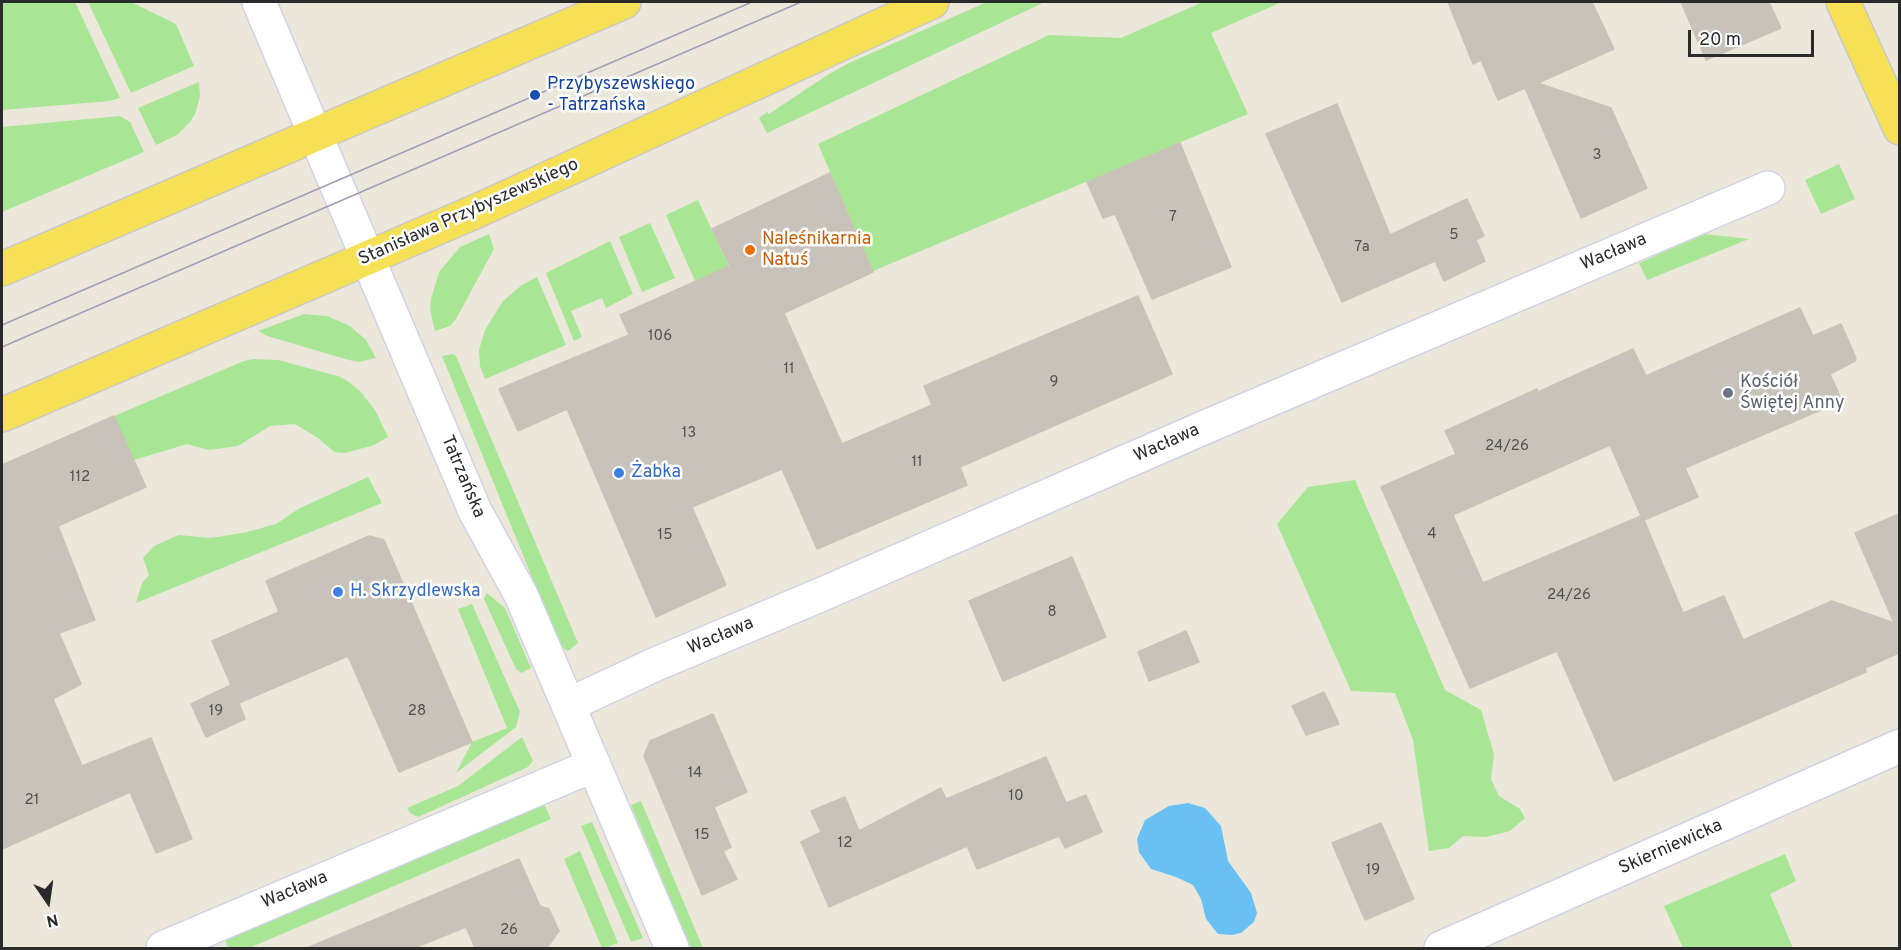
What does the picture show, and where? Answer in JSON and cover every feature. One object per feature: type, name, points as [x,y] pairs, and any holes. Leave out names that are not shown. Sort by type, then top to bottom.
[{"type":"main road","points":[[2,269],[624,2]]},
{"type":"main road","name":"Stanisława Przybyszewskiego","points":[[2,415],[223,318],[479,210],[932,2]]},
{"type":"main road","points":[[1844,2],[1899,128]]},
{"type":"street","name":"Tatrzańska","points":[[259,2],[475,511],[521,595],[672,948]]},
{"type":"street","name":"Wacława","points":[[568,705],[656,664],[828,592],[1220,421],[1768,188]]},
{"type":"street","name":"Skierniewicka","points":[[1441,948],[1899,746]]},
{"type":"street","name":"Wacława","points":[[163,948],[594,765]]},
{"type":"green space","points":[[2,2],[75,2],[120,98],[110,101],[2,110]]},
{"type":"green space","points":[[88,2],[131,2],[176,24],[194,66],[131,93]]},
{"type":"green space","points":[[987,2],[1045,2],[767,133],[759,118],[767,112],[769,114],[829,74]]},
{"type":"green space","points":[[1203,2],[1282,2],[1211,33],[1248,114],[873,271],[818,144],[1049,35],[1121,38]]},
{"type":"green space","points":[[199,82],[200,97],[190,122],[177,135],[156,145],[138,108]]},
{"type":"green space","points":[[120,116],[130,122],[144,152],[2,212],[2,127]]},
{"type":"green space","points":[[1839,164],[1855,199],[1821,214],[1805,180]]},
{"type":"green space","points":[[698,200],[756,324],[720,338],[666,215]]},
{"type":"green space","points":[[650,223],[675,278],[642,292],[619,237]]},
{"type":"green space","points":[[489,234],[494,249],[456,319],[450,326],[435,331],[430,309],[439,272],[460,247]]},
{"type":"green space","points":[[1705,234],[1749,239],[1647,280],[1639,263]]},
{"type":"green space","points":[[610,241],[633,294],[606,308],[602,298],[571,311],[582,337],[574,341],[546,273]]},
{"type":"green space","points":[[537,277],[566,345],[485,379],[480,366],[479,350],[485,330],[503,301],[522,285]]},
{"type":"green space","points":[[304,314],[327,316],[350,326],[366,340],[376,358],[359,362],[349,360],[267,336],[258,331]]},
{"type":"green space","points":[[453,354],[456,356],[578,643],[568,651],[560,646],[442,356]]},
{"type":"green space","points":[[253,359],[278,360],[341,377],[360,391],[375,410],[388,437],[374,445],[345,453],[334,452],[318,438],[295,424],[270,426],[238,446],[209,450],[187,444],[134,460],[114,416]]},
{"type":"green space","points":[[368,477],[382,503],[136,603],[142,583],[149,575],[143,558],[154,546],[179,535],[211,538],[276,524],[300,508]]},
{"type":"green space","points":[[1355,480],[1445,690],[1481,710],[1494,754],[1491,779],[1499,796],[1520,809],[1525,818],[1510,831],[1486,837],[1463,836],[1449,848],[1429,851],[1413,740],[1395,693],[1351,691],[1277,524],[1308,487]]},
{"type":"green space","points":[[487,593],[505,608],[531,668],[521,673],[516,669],[484,599]]},
{"type":"green space","points":[[472,604],[520,712],[516,727],[456,773],[472,742],[507,728],[458,609]]},
{"type":"green space","points":[[522,737],[533,761],[528,767],[418,817],[410,813],[407,808],[458,786]]},
{"type":"green space","points":[[641,801],[703,948],[691,948],[631,805]]},
{"type":"green space","points":[[543,802],[551,819],[249,948],[228,948],[225,939]]},
{"type":"green space","points":[[592,822],[643,938],[631,942],[581,826]]},
{"type":"green space","points":[[580,851],[618,943],[604,948],[602,948],[564,859]]},
{"type":"green space","points":[[1785,854],[1796,881],[1770,894],[1793,948],[1683,948],[1664,906]]},
{"type":"water","points":[[1188,803],[1205,808],[1221,826],[1228,861],[1251,893],[1257,913],[1254,922],[1241,933],[1218,934],[1206,919],[1201,899],[1193,885],[1151,869],[1139,852],[1137,839],[1145,820],[1169,806]]},
{"type":"building","points":[[1448,2],[1592,2],[1614,49],[1538,83],[1611,108],[1647,188],[1581,218],[1525,88],[1498,100],[1481,60],[1473,64]]},
{"type":"building","points":[[1681,2],[1769,2],[1781,28],[1706,60]]},
{"type":"building","points":[[1337,104],[1390,235],[1467,199],[1484,236],[1476,240],[1485,261],[1444,281],[1435,261],[1342,302],[1266,134]]},
{"type":"building","points":[[1180,143],[1231,267],[1152,299],[1115,214],[1103,218],[1087,182]]},
{"type":"building","points":[[830,173],[873,272],[784,313],[842,444],[932,405],[924,386],[1138,296],[1172,374],[960,467],[967,485],[817,549],[782,469],[692,507],[726,585],[656,617],[567,409],[518,431],[499,389],[629,335],[620,315],[730,266],[712,229]]},
{"type":"building","points":[[1800,308],[1813,336],[1841,324],[1856,358],[1855,361],[1830,374],[1842,401],[1685,468],[1698,497],[1644,520],[1683,613],[1724,596],[1743,640],[1832,601],[1894,623],[1855,533],[1899,514],[1899,653],[1865,668],[1866,672],[1614,781],[1557,651],[1470,688],[1381,487],[1456,454],[1445,431],[1537,389],[1538,392],[1633,349],[1646,376]],"holes":[[[1610,445],[1641,516],[1483,583],[1453,515]]]},
{"type":"building","points":[[114,416],[146,487],[58,526],[95,620],[59,633],[81,684],[53,699],[82,766],[151,738],[192,839],[156,853],[130,792],[2,849],[2,465]]},
{"type":"building","points":[[369,536],[384,540],[472,742],[399,772],[348,656],[239,703],[245,719],[206,737],[191,704],[231,685],[212,641],[279,612],[266,581]]},
{"type":"building","points":[[1072,557],[1106,637],[1003,681],[969,601]]},
{"type":"building","points":[[1186,631],[1199,662],[1149,681],[1138,652]]},
{"type":"building","points":[[1324,692],[1339,724],[1306,735],[1292,706]]},
{"type":"building","points":[[713,714],[747,792],[714,807],[731,847],[723,851],[737,879],[702,895],[644,756],[650,741]]},
{"type":"building","points":[[1046,757],[1066,803],[1086,795],[1102,832],[1065,848],[1059,836],[977,869],[967,846],[829,907],[801,842],[821,832],[811,811],[845,797],[859,831],[941,788],[946,799]]},
{"type":"building","points":[[1381,823],[1414,899],[1365,920],[1332,843]]},
{"type":"building","points":[[519,859],[540,906],[549,909],[559,931],[547,948],[475,948],[466,927],[414,948],[307,948]]},
{"type":"tram line","points":[[2,325],[752,2]]},
{"type":"tram line","points":[[2,347],[801,2]]},
{"type":"place","name":"Przybyszewskiego - Tatrzańska","points":[[535,95]]},
{"type":"place","name":"Naleśnikarnia Natuś","points":[[750,250]]},
{"type":"place","name":"Kościół Świętej Anny","points":[[1728,393]]},
{"type":"place","name":"Żabka","points":[[619,473]]},
{"type":"place","name":"H. Skrzydlewska","points":[[338,592]]}]
